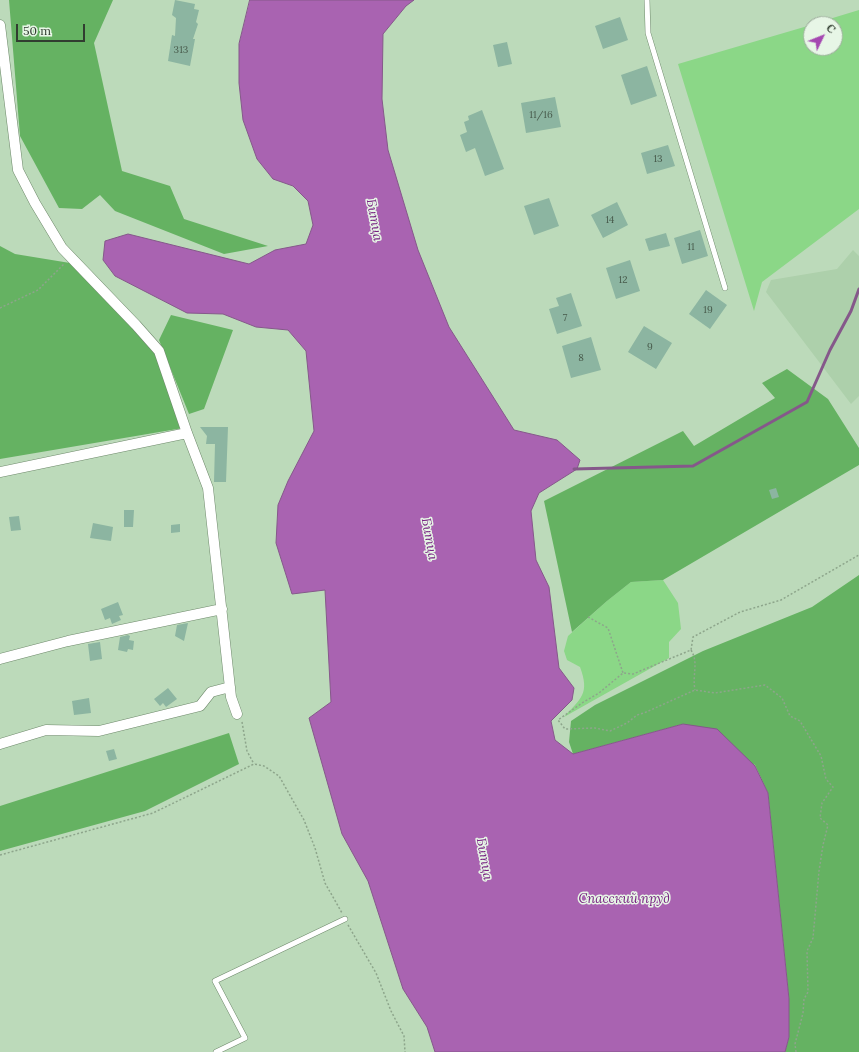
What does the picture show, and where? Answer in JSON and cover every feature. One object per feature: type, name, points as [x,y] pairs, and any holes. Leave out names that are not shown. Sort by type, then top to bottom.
[{"type":"street","points":[[0,25],[18,170],[35,203],[62,248],[159,351],[187,433],[208,488],[231,697],[237,714]]},
{"type":"street","points":[[0,472],[187,433]]},
{"type":"street","points":[[0,659],[68,641],[222,609]]},
{"type":"street","points":[[0,744],[46,730],[99,731],[200,706],[211,692],[230,687]]},
{"type":"lane","points":[[647,0],[648,33],[725,288]]},
{"type":"lane","points":[[216,1052],[245,1038],[215,982],[345,919]]},
{"type":"path","points":[[0,308],[38,290],[71,257]]},
{"type":"path","points":[[695,690],[693,680],[695,656],[691,650],[693,636],[740,612],[781,600],[859,555]]},
{"type":"path","points":[[588,617],[608,628],[623,673]]},
{"type":"path","points":[[691,650],[633,674],[623,673],[599,693],[582,702],[558,720],[565,729],[595,728],[610,731],[627,723],[637,715],[695,690],[715,693],[765,684],[782,698],[790,716],[800,721],[821,756],[826,779],[833,786],[822,803],[820,818],[828,825],[819,871],[813,938],[807,951],[808,992],[804,999],[803,1014],[795,1044],[796,1052]]},
{"type":"path","points":[[0,855],[153,813],[254,764],[264,766],[279,776],[304,820],[315,848],[325,883],[376,973],[391,1011],[404,1036],[405,1052]]},
{"type":"shaded area","points":[[853,250],[859,256],[859,396],[851,404],[766,292],[771,280],[837,269]]},
{"type":"green space","points":[[9,0],[113,0],[94,43],[122,171],[170,186],[184,219],[268,246],[224,254],[115,211],[100,195],[82,209],[59,208],[20,136]]},
{"type":"green space","points":[[859,10],[859,209],[762,282],[754,311],[678,64],[803,27],[803,56],[843,56],[843,16],[839,16]]},
{"type":"green space","points":[[0,246],[15,254],[70,263],[161,356],[189,427],[0,459]]},
{"type":"green space","points":[[171,315],[233,330],[204,409],[189,414],[159,340]]},
{"type":"green space","points":[[787,369],[828,399],[859,448],[859,465],[663,580],[631,582],[572,632],[544,501],[683,431],[694,446],[775,398],[762,383]]},
{"type":"green space","points":[[859,575],[859,1052],[785,1052],[789,1037],[789,999],[768,793],[755,765],[683,724],[573,754],[569,742],[571,721],[595,705],[703,651],[812,607]]},
{"type":"green space","points":[[663,580],[678,603],[681,629],[669,642],[669,658],[564,717],[579,700],[584,690],[583,676],[580,667],[567,660],[564,651],[568,636],[631,582]]},
{"type":"green space","points":[[229,733],[239,764],[145,811],[0,851],[0,806]]},
{"type":"water","name":"Спасский пруд","points":[[250,0],[414,0],[406,6],[383,34],[382,99],[388,150],[418,250],[449,327],[514,430],[557,440],[580,460],[577,469],[539,493],[531,511],[536,560],[549,587],[559,668],[574,688],[572,700],[551,721],[555,740],[573,754],[683,724],[717,729],[755,766],[768,793],[789,999],[789,1037],[785,1052],[435,1052],[427,1027],[403,989],[368,881],[342,834],[309,718],[331,702],[325,590],[292,594],[276,543],[278,505],[288,481],[314,431],[306,351],[288,330],[256,327],[223,314],[187,313],[115,276],[103,260],[105,241],[128,234],[249,264],[275,250],[306,244],[313,225],[308,201],[293,186],[273,179],[257,159],[243,120],[239,83],[239,44]]},
{"type":"building","points":[[175,0],[195,4],[194,9],[199,10],[196,22],[198,24],[193,39],[195,39],[190,66],[168,61],[172,35],[175,36],[176,18],[172,15]]},
{"type":"building","points":[[620,17],[628,40],[603,49],[595,26]]},
{"type":"building","points":[[507,42],[512,64],[498,67],[493,45]]},
{"type":"building","points":[[647,66],[657,96],[631,105],[621,75]]},
{"type":"building","points":[[555,97],[561,127],[526,133],[521,103]]},
{"type":"building","points":[[482,110],[504,169],[485,176],[475,148],[466,152],[460,135],[467,132],[464,122],[469,120],[468,116]]},
{"type":"building","points":[[668,145],[675,166],[647,174],[641,153]]},
{"type":"building","points":[[549,198],[559,226],[534,235],[524,206]]},
{"type":"building","points":[[617,202],[628,225],[603,238],[591,215]]},
{"type":"building","points":[[700,230],[708,256],[682,264],[674,238]]},
{"type":"building","points":[[666,233],[670,246],[649,251],[645,239]]},
{"type":"building","points":[[630,260],[640,291],[616,299],[606,268]]},
{"type":"building","points":[[706,290],[727,305],[710,329],[689,314]]},
{"type":"building","points":[[571,293],[582,326],[557,334],[549,309],[559,306],[556,298]]},
{"type":"building","points":[[644,326],[672,343],[656,369],[628,352]]},
{"type":"building","points":[[591,337],[601,370],[571,378],[562,346]]},
{"type":"building","points":[[200,427],[228,427],[226,482],[214,482],[215,444],[206,444],[207,436]]},
{"type":"building","points":[[776,488],[779,497],[772,499],[769,490]]},
{"type":"building","points":[[124,510],[134,510],[133,527],[124,527]]},
{"type":"building","points":[[19,516],[21,530],[11,531],[9,517]]},
{"type":"building","points":[[93,523],[113,527],[111,541],[90,538]]},
{"type":"building","points":[[180,524],[180,532],[171,533],[171,525]]},
{"type":"building","points":[[118,602],[123,615],[119,616],[121,620],[112,624],[110,618],[105,620],[101,609]]},
{"type":"building","points":[[188,623],[184,641],[175,636],[177,625]]},
{"type":"building","points":[[130,636],[129,640],[134,641],[133,650],[128,649],[127,652],[118,650],[120,637]]},
{"type":"building","points":[[100,642],[102,659],[90,661],[88,644]]},
{"type":"building","points":[[168,688],[177,699],[166,707],[163,703],[160,706],[154,699]]},
{"type":"building","points":[[89,698],[91,713],[74,715],[72,701]]},
{"type":"building","points":[[114,749],[117,759],[109,761],[106,751]]},
{"type":"waterway","points":[[574,469],[693,466],[807,402],[830,350],[851,311],[859,289]]},
{"type":"water label","name":"Битца","points":[[374,220]]},
{"type":"water label","name":"Битца","points":[[429,539]]},
{"type":"water label","name":"Битца","points":[[484,859]]}]
